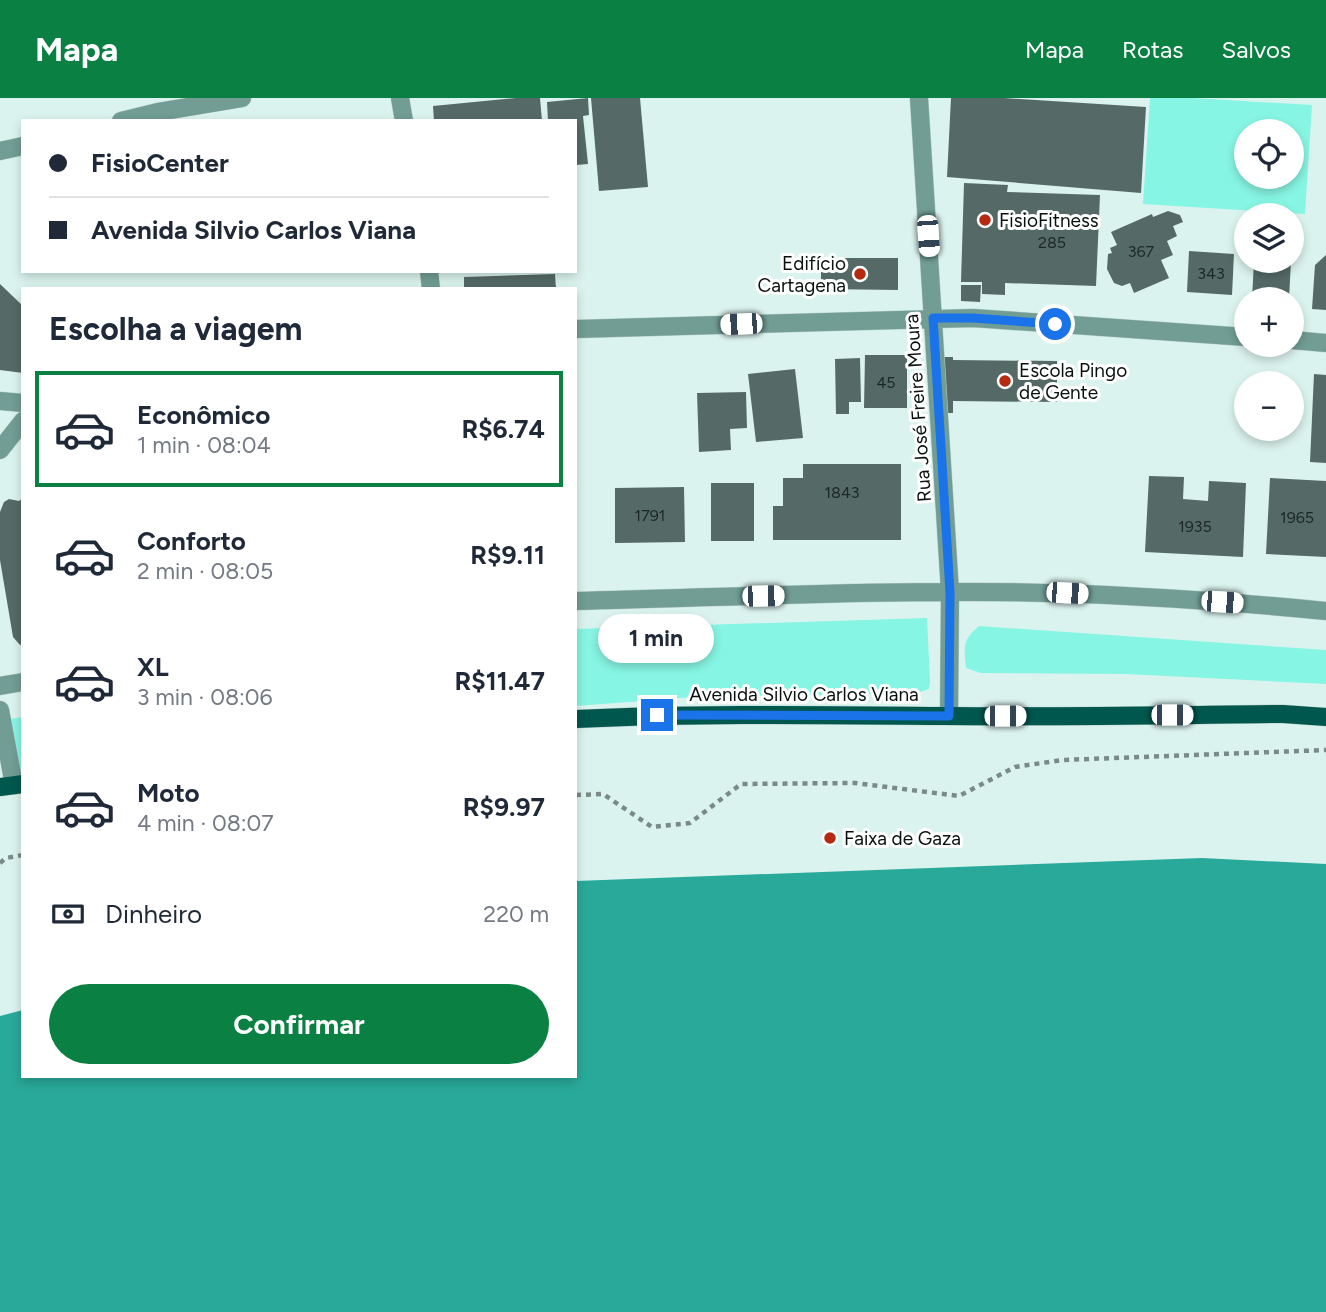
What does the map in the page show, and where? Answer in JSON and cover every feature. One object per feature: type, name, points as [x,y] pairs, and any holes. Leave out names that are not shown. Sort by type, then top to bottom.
[{"type":"main road","name":"Avenida Silvio Carlos Viana","points":[[577,719],[735,714],[1283,714],[1326,717]]},
{"type":"street","points":[[128,119],[158,111],[242,98]]},
{"type":"street","points":[[400,98],[404,119]]},
{"type":"street","name":"Rua José Freire Moura","points":[[919,98],[950,592],[949,716]]},
{"type":"street","points":[[0,151],[21,146]]},
{"type":"street","points":[[577,329],[973,318],[1234,336]]},
{"type":"street","points":[[1304,341],[1326,343]]},
{"type":"street","points":[[0,401],[21,404]]},
{"type":"street","points":[[0,450],[21,424]]},
{"type":"street","points":[[577,601],[950,592],[1081,594],[1248,603],[1326,611]]},
{"type":"street","points":[[0,686],[21,682]]},
{"type":"street","points":[[0,710],[12,785]]},
{"type":"path","points":[[577,795],[603,794],[652,827],[690,823],[741,784],[855,783],[959,796],[1015,767],[1062,760],[1326,750]]},
{"type":"path","points":[[0,863],[6,858],[21,856]]},
{"type":"shaded area","points":[[1150,98],[1312,105],[1305,214],[1304,203],[1234,203],[1234,210],[1143,204]]},
{"type":"shaded area","points":[[927,618],[929,689],[917,693],[694,697],[577,706],[577,629]]},
{"type":"shaded area","points":[[979,626],[1326,650],[1326,684],[1126,674],[981,673],[966,668],[965,655],[965,644]]},
{"type":"shaded area","points":[[21,717],[21,772],[11,765],[4,720]]},
{"type":"shaded area","points":[[1202,858],[1326,864],[1326,1312],[0,1312],[0,1016],[21,1011],[21,1078],[577,1078],[577,881]]},
{"type":"building","points":[[540,98],[542,119],[434,119],[433,106]]},
{"type":"building","points":[[588,98],[589,115],[583,116],[588,164],[577,165],[577,119],[548,119],[547,102]]},
{"type":"building","points":[[591,98],[640,98],[648,187],[599,191]]},
{"type":"building","points":[[951,98],[1004,98],[1146,107],[1141,193],[947,177]]},
{"type":"building","points":[[964,183],[1008,185],[1007,192],[1100,195],[1096,286],[1005,283],[1005,295],[982,294],[982,282],[961,282]]},
{"type":"building","points":[[1168,211],[1180,215],[1183,222],[1173,226],[1177,236],[1167,241],[1173,255],[1161,260],[1169,278],[1134,293],[1130,283],[1122,286],[1114,283],[1107,269],[1108,254],[1112,253],[1110,248],[1117,245],[1111,232],[1152,214],[1153,217]]},
{"type":"building","points":[[1189,251],[1234,254],[1232,295],[1187,292]]},
{"type":"building","points":[[1326,255],[1326,310],[1312,309],[1315,265]]},
{"type":"building","name":"Edifício Cartagena","points":[[821,258],[898,258],[898,290],[821,289]]},
{"type":"building","points":[[1253,273],[1290,273],[1290,287],[1253,287]]},
{"type":"building","points":[[555,274],[556,287],[464,287],[464,277]]},
{"type":"building","points":[[0,284],[21,304],[21,373],[0,370]]},
{"type":"building","points":[[961,285],[981,285],[980,302],[961,301]]},
{"type":"building","points":[[865,355],[907,355],[907,408],[864,408]]},
{"type":"building","name":"Escola Pingo de Gente","points":[[940,357],[953,357],[953,360],[1057,361],[1057,402],[953,401],[953,413],[940,413]]},
{"type":"building","points":[[860,358],[861,402],[849,402],[849,414],[836,414],[835,359]]},
{"type":"building","points":[[795,369],[803,438],[756,442],[748,374]]},
{"type":"building","points":[[1314,374],[1326,375],[1326,463],[1310,462]]},
{"type":"building","points":[[746,392],[747,428],[730,429],[731,450],[699,452],[697,393]]},
{"type":"building","points":[[803,464],[901,464],[901,540],[773,540],[773,506],[783,506],[783,478],[803,478]]},
{"type":"building","points":[[1149,476],[1184,477],[1183,499],[1208,501],[1209,481],[1246,483],[1243,557],[1145,552]]},
{"type":"building","points":[[1270,478],[1326,481],[1326,557],[1266,554]]},
{"type":"building","points":[[711,483],[754,483],[754,541],[711,541]]},
{"type":"building","points":[[684,487],[685,542],[615,543],[615,488]]},
{"type":"building","points":[[9,499],[21,500],[20,645],[13,637],[0,560],[0,512],[4,502]]},
{"type":"place","name":"FisioFitness","points":[[985,220]]},
{"type":"place","name":"Edifício Cartagena","points":[[860,274]]},
{"type":"place","name":"Escola Pingo de Gente","points":[[1005,381]]},
{"type":"place","name":"Faixa de Gaza","points":[[830,838]]},
{"type":"route","points":[[657,715],[949,716],[950,592],[933,318],[1055,324]]}]
